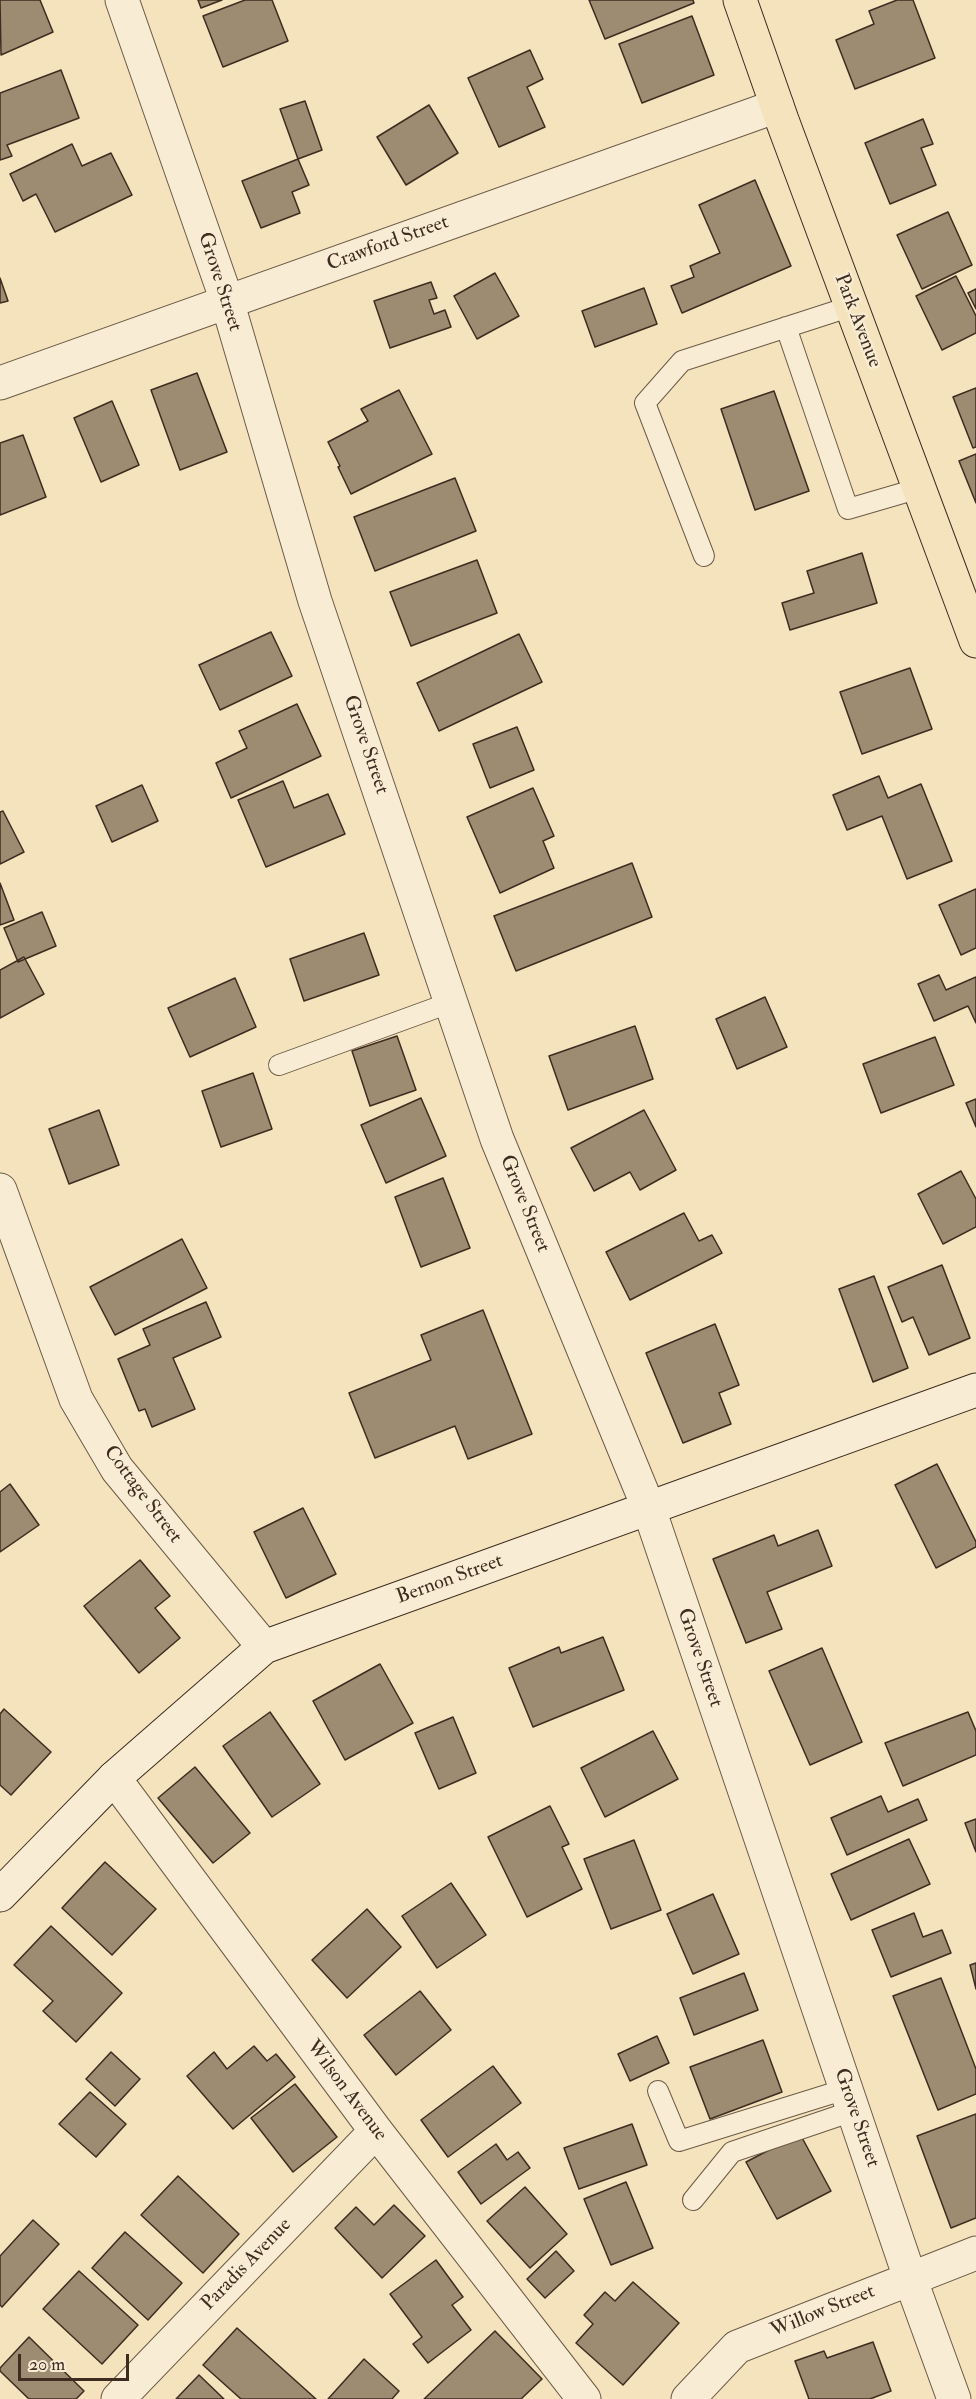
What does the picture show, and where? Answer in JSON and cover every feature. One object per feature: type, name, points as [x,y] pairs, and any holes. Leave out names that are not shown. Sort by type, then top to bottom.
[{"type":"main road","name":"Park Avenue","points":[[740,0],[777,106],[974,626]]},
{"type":"street","name":"Grove Street","points":[[122,0],[227,302],[315,601],[497,1139],[649,1509],[849,2100],[954,2399]]},
{"type":"street","name":"Crawford Street","points":[[0,383],[777,106]]},
{"type":"street","name":"Cottage Street","points":[[0,1190],[75,1399],[117,1469],[264,1647]]},
{"type":"street","name":"Bernon Street","points":[[0,1895],[114,1778],[264,1647],[976,1390]]},
{"type":"street","name":"Wilson Avenue","points":[[114,1778],[376,2131],[584,2399]]},
{"type":"street","name":"Paradis Avenue","points":[[118,2399],[376,2131]]},
{"type":"street","name":"Willow Street","points":[[688,2399],[737,2347],[976,2253]]},
{"type":"lane","points":[[704,556],[645,403],[682,361],[852,306]]},
{"type":"lane","points":[[786,327],[848,510],[920,488]]},
{"type":"lane","points":[[279,1065],[452,1002]]},
{"type":"lane","points":[[658,2091],[680,2141],[849,2100]]},
{"type":"lane","points":[[693,2200],[732,2152],[849,2100]]},
{"type":"building","points":[[0,0],[40,0],[53,32],[1,55]]},
{"type":"building","points":[[198,0],[222,0],[201,8]]},
{"type":"building","points":[[245,0],[272,0],[288,41],[223,67],[203,16]]},
{"type":"building","points":[[589,0],[693,0],[694,3],[605,39]]},
{"type":"building","points":[[897,0],[913,0],[935,58],[855,89],[836,40],[874,24],[869,11]]},
{"type":"building","points":[[692,16],[714,75],[642,103],[619,44]]},
{"type":"building","points":[[530,50],[543,79],[527,87],[545,127],[499,147],[468,78]]},
{"type":"building","points":[[61,70],[79,118],[7,145],[12,156],[0,160],[0,93]]},
{"type":"building","points":[[305,101],[322,150],[298,159],[280,109]]},
{"type":"building","points":[[429,105],[458,153],[406,185],[377,137]]},
{"type":"building","points":[[923,119],[933,144],[921,148],[936,185],[890,204],[865,143]]},
{"type":"building","points":[[72,144],[82,166],[111,153],[132,195],[55,232],[36,194],[23,201],[10,174]]},
{"type":"building","points":[[298,159],[309,185],[292,192],[300,213],[261,228],[242,181]]},
{"type":"building","points":[[755,180],[791,266],[682,313],[671,286],[694,277],[690,266],[720,253],[699,205]]},
{"type":"building","points":[[948,212],[972,265],[922,289],[897,235]]},
{"type":"building","points":[[495,273],[519,316],[477,339],[454,296]]},
{"type":"building","points":[[956,276],[976,316],[976,333],[942,350],[916,296]]},
{"type":"building","points":[[0,278],[8,301],[0,303]]},
{"type":"building","points":[[431,282],[437,298],[429,300],[434,314],[445,310],[451,327],[390,348],[374,301]]},
{"type":"building","points":[[644,288],[657,324],[595,347],[582,311]]},
{"type":"building","points":[[976,289],[976,309],[968,293]]},
{"type":"building","points":[[197,373],[227,452],[180,470],[151,390]]},
{"type":"building","points":[[976,388],[976,447],[973,448],[953,397]]},
{"type":"building","points":[[399,390],[432,454],[351,494],[328,442],[368,421],[361,409]]},
{"type":"building","points":[[774,391],[809,491],[755,510],[721,409]]},
{"type":"building","points":[[112,401],[139,465],[101,482],[74,418]]},
{"type":"building","points":[[23,435],[46,497],[0,515],[0,443]]},
{"type":"building","points":[[976,454],[976,503],[959,461]]},
{"type":"building","points":[[455,478],[476,531],[375,571],[354,517]]},
{"type":"building","points":[[862,553],[877,603],[790,630],[782,603],[814,593],[807,571]]},
{"type":"building","points":[[477,560],[497,613],[411,646],[390,592]]},
{"type":"building","points":[[271,632],[292,676],[220,710],[199,665]]},
{"type":"building","points":[[519,634],[542,682],[439,731],[417,683]]},
{"type":"building","points":[[910,668],[932,729],[862,754],[840,692]]},
{"type":"building","points":[[297,704],[321,756],[231,798],[216,763],[247,748],[239,731]]},
{"type":"building","points":[[517,727],[534,770],[490,788],[473,744]]},
{"type":"building","points":[[879,776],[888,798],[921,784],[952,861],[907,879],[882,816],[847,830],[833,795]]},
{"type":"building","points":[[283,781],[294,808],[328,794],[345,834],[266,867],[238,800]]},
{"type":"building","points":[[142,785],[158,821],[112,842],[96,806]]},
{"type":"building","points":[[533,788],[554,836],[543,841],[554,868],[500,893],[467,817]]},
{"type":"building","points":[[3,811],[24,852],[0,864],[0,812]]},
{"type":"building","points":[[632,863],[652,917],[516,971],[494,916]]},
{"type":"building","points":[[0,883],[14,920],[0,925]]},
{"type":"building","points":[[976,889],[976,948],[961,955],[939,905]]},
{"type":"building","points":[[42,912],[56,946],[18,962],[4,928]]},
{"type":"building","points":[[364,933],[379,975],[304,1001],[290,959]]},
{"type":"building","points":[[24,957],[44,994],[0,1018],[0,970]]},
{"type":"building","points":[[939,975],[946,990],[976,977],[976,1023],[968,1006],[934,1021],[918,984]]},
{"type":"building","points":[[235,978],[256,1027],[190,1057],[168,1008]]},
{"type":"building","points":[[765,997],[787,1047],[737,1069],[716,1019]]},
{"type":"building","points":[[635,1026],[653,1079],[568,1110],[549,1056]]},
{"type":"building","points":[[397,1036],[416,1090],[370,1106],[352,1051]]},
{"type":"building","points":[[935,1037],[954,1085],[881,1113],[863,1064]]},
{"type":"building","points":[[253,1073],[272,1129],[221,1147],[202,1091]]},
{"type":"building","points":[[421,1098],[446,1156],[386,1183],[361,1125]]},
{"type":"building","points":[[976,1099],[976,1127],[966,1103]]},
{"type":"building","points":[[99,1110],[119,1165],[69,1184],[49,1129]]},
{"type":"building","points":[[644,1110],[676,1170],[640,1190],[630,1172],[594,1191],[571,1148]]},
{"type":"building","points":[[961,1171],[976,1199],[976,1227],[943,1244],[918,1194]]},
{"type":"building","points":[[443,1178],[470,1248],[421,1267],[395,1197]]},
{"type":"building","points":[[684,1213],[699,1241],[712,1235],[722,1253],[630,1300],[606,1252]]},
{"type":"building","points":[[182,1239],[207,1288],[115,1335],[90,1287]]},
{"type":"building","points":[[942,1265],[970,1338],[929,1355],[913,1317],[902,1322],[888,1287]]},
{"type":"building","points":[[874,1276],[908,1368],[873,1382],[839,1289]]},
{"type":"building","points":[[206,1302],[221,1337],[173,1358],[195,1409],[152,1427],[145,1409],[139,1411],[118,1359],[150,1345],[143,1329]]},
{"type":"building","points":[[483,1310],[532,1434],[468,1459],[455,1426],[375,1458],[349,1393],[431,1360],[421,1335]]},
{"type":"building","points":[[715,1324],[739,1385],[719,1393],[731,1424],[683,1443],[646,1353]]},
{"type":"building","points":[[937,1464],[976,1542],[976,1547],[936,1568],[895,1485]]},
{"type":"building","points":[[10,1484],[39,1525],[0,1552],[0,1492]]},
{"type":"building","points":[[303,1508],[336,1574],[286,1598],[254,1532]]},
{"type":"building","points":[[818,1530],[832,1566],[767,1592],[782,1629],[746,1643],[713,1559],[774,1535],[778,1546]]},
{"type":"building","points":[[140,1560],[170,1596],[155,1608],[180,1638],[139,1673],[84,1606]]},
{"type":"building","points":[[603,1637],[624,1690],[533,1727],[509,1668],[559,1647],[561,1653]]},
{"type":"building","points":[[822,1648],[862,1742],[810,1765],[769,1671]]},
{"type":"building","points":[[380,1664],[413,1723],[345,1760],[313,1701]]},
{"type":"building","points":[[4,1709],[51,1752],[11,1795],[0,1785],[0,1714]]},
{"type":"building","points":[[270,1712],[320,1784],[272,1817],[223,1746]]},
{"type":"building","points":[[968,1712],[976,1731],[976,1755],[903,1786],[885,1743]]},
{"type":"building","points":[[453,1717],[476,1773],[439,1789],[415,1733]]},
{"type":"building","points":[[653,1731],[678,1779],[605,1817],[581,1768]]},
{"type":"building","points":[[195,1767],[250,1833],[213,1863],[158,1798]]},
{"type":"building","points":[[881,1796],[888,1812],[918,1799],[927,1820],[847,1855],[831,1818]]},
{"type":"building","points":[[550,1806],[569,1844],[562,1847],[582,1889],[527,1917],[488,1837]]},
{"type":"building","points":[[976,1819],[976,1852],[965,1823]]},
{"type":"building","points":[[909,1839],[930,1884],[851,1920],[831,1874]]},
{"type":"building","points":[[634,1840],[661,1910],[611,1929],[584,1859]]},
{"type":"building","points":[[105,1862],[156,1909],[112,1955],[62,1908]]},
{"type":"building","points":[[451,1883],[486,1935],[437,1968],[402,1916]]},
{"type":"building","points":[[713,1894],[739,1954],[693,1974],[667,1914]]},
{"type":"building","points":[[367,1909],[401,1947],[347,1998],[312,1960]]},
{"type":"building","points":[[914,1913],[923,1937],[942,1930],[951,1953],[891,1977],[872,1930]]},
{"type":"building","points":[[51,1926],[122,1993],[76,2042],[43,2011],[53,2001],[14,1965]]},
{"type":"building","points":[[976,1963],[976,1989],[970,1965]]},
{"type":"building","points":[[744,1973],[758,2010],[694,2035],[680,1998]]},
{"type":"building","points":[[941,1978],[976,2069],[976,2094],[938,2110],[893,1996]]},
{"type":"building","points":[[420,1991],[451,2030],[396,2075],[364,2035]]},
{"type":"building","points":[[657,2036],[669,2063],[630,2081],[618,2054]]},
{"type":"building","points":[[763,2040],[782,2092],[710,2119],[690,2067]]},
{"type":"building","points":[[254,2046],[267,2061],[276,2054],[295,2077],[233,2129],[187,2076],[214,2052],[227,2069]]},
{"type":"building","points":[[111,2052],[140,2079],[115,2106],[86,2079]]},
{"type":"building","points":[[493,2066],[521,2103],[448,2157],[421,2120]]},
{"type":"building","points":[[295,2084],[337,2137],[293,2172],[251,2118]]},
{"type":"building","points":[[90,2092],[126,2124],[96,2157],[59,2124]]},
{"type":"building","points":[[976,2114],[976,2218],[951,2228],[917,2136]]},
{"type":"building","points":[[632,2124],[647,2165],[579,2189],[564,2148]]},
{"type":"building","points":[[800,2134],[831,2191],[777,2219],[746,2162]]},
{"type":"building","points":[[496,2144],[507,2160],[518,2152],[530,2168],[481,2204],[458,2172]]},
{"type":"building","points":[[178,2176],[239,2234],[203,2273],[141,2215]]},
{"type":"building","points":[[626,2182],[653,2248],[611,2265],[584,2199]]},
{"type":"building","points":[[525,2187],[567,2234],[530,2268],[487,2221]]},
{"type":"building","points":[[394,2205],[425,2236],[382,2278],[335,2228],[356,2207],[374,2225]]},
{"type":"building","points":[[33,2220],[59,2244],[2,2307],[0,2305],[0,2256]]},
{"type":"building","points":[[125,2232],[182,2283],[148,2320],[92,2268]]},
{"type":"building","points":[[556,2251],[574,2271],[545,2298],[527,2279]]},
{"type":"building","points":[[436,2260],[463,2297],[452,2305],[471,2330],[428,2363],[413,2344],[422,2337],[390,2294]]},
{"type":"building","points":[[79,2271],[138,2325],[102,2364],[43,2309]]},
{"type":"building","points":[[633,2282],[679,2323],[623,2385],[576,2343],[593,2324],[584,2315],[605,2292],[615,2301]]},
{"type":"building","points":[[237,2328],[316,2399],[241,2399],[203,2365]]},
{"type":"building","points":[[495,2331],[542,2379],[521,2399],[424,2399]]},
{"type":"building","points":[[29,2337],[84,2391],[76,2399],[29,2399],[0,2371],[0,2368]]},
{"type":"building","points":[[873,2342],[891,2391],[870,2399],[809,2399],[795,2361],[824,2351],[827,2358]]},
{"type":"building","points":[[364,2359],[399,2391],[392,2399],[328,2399]]},
{"type":"building","points":[[199,2375],[224,2399],[176,2399]]}]
